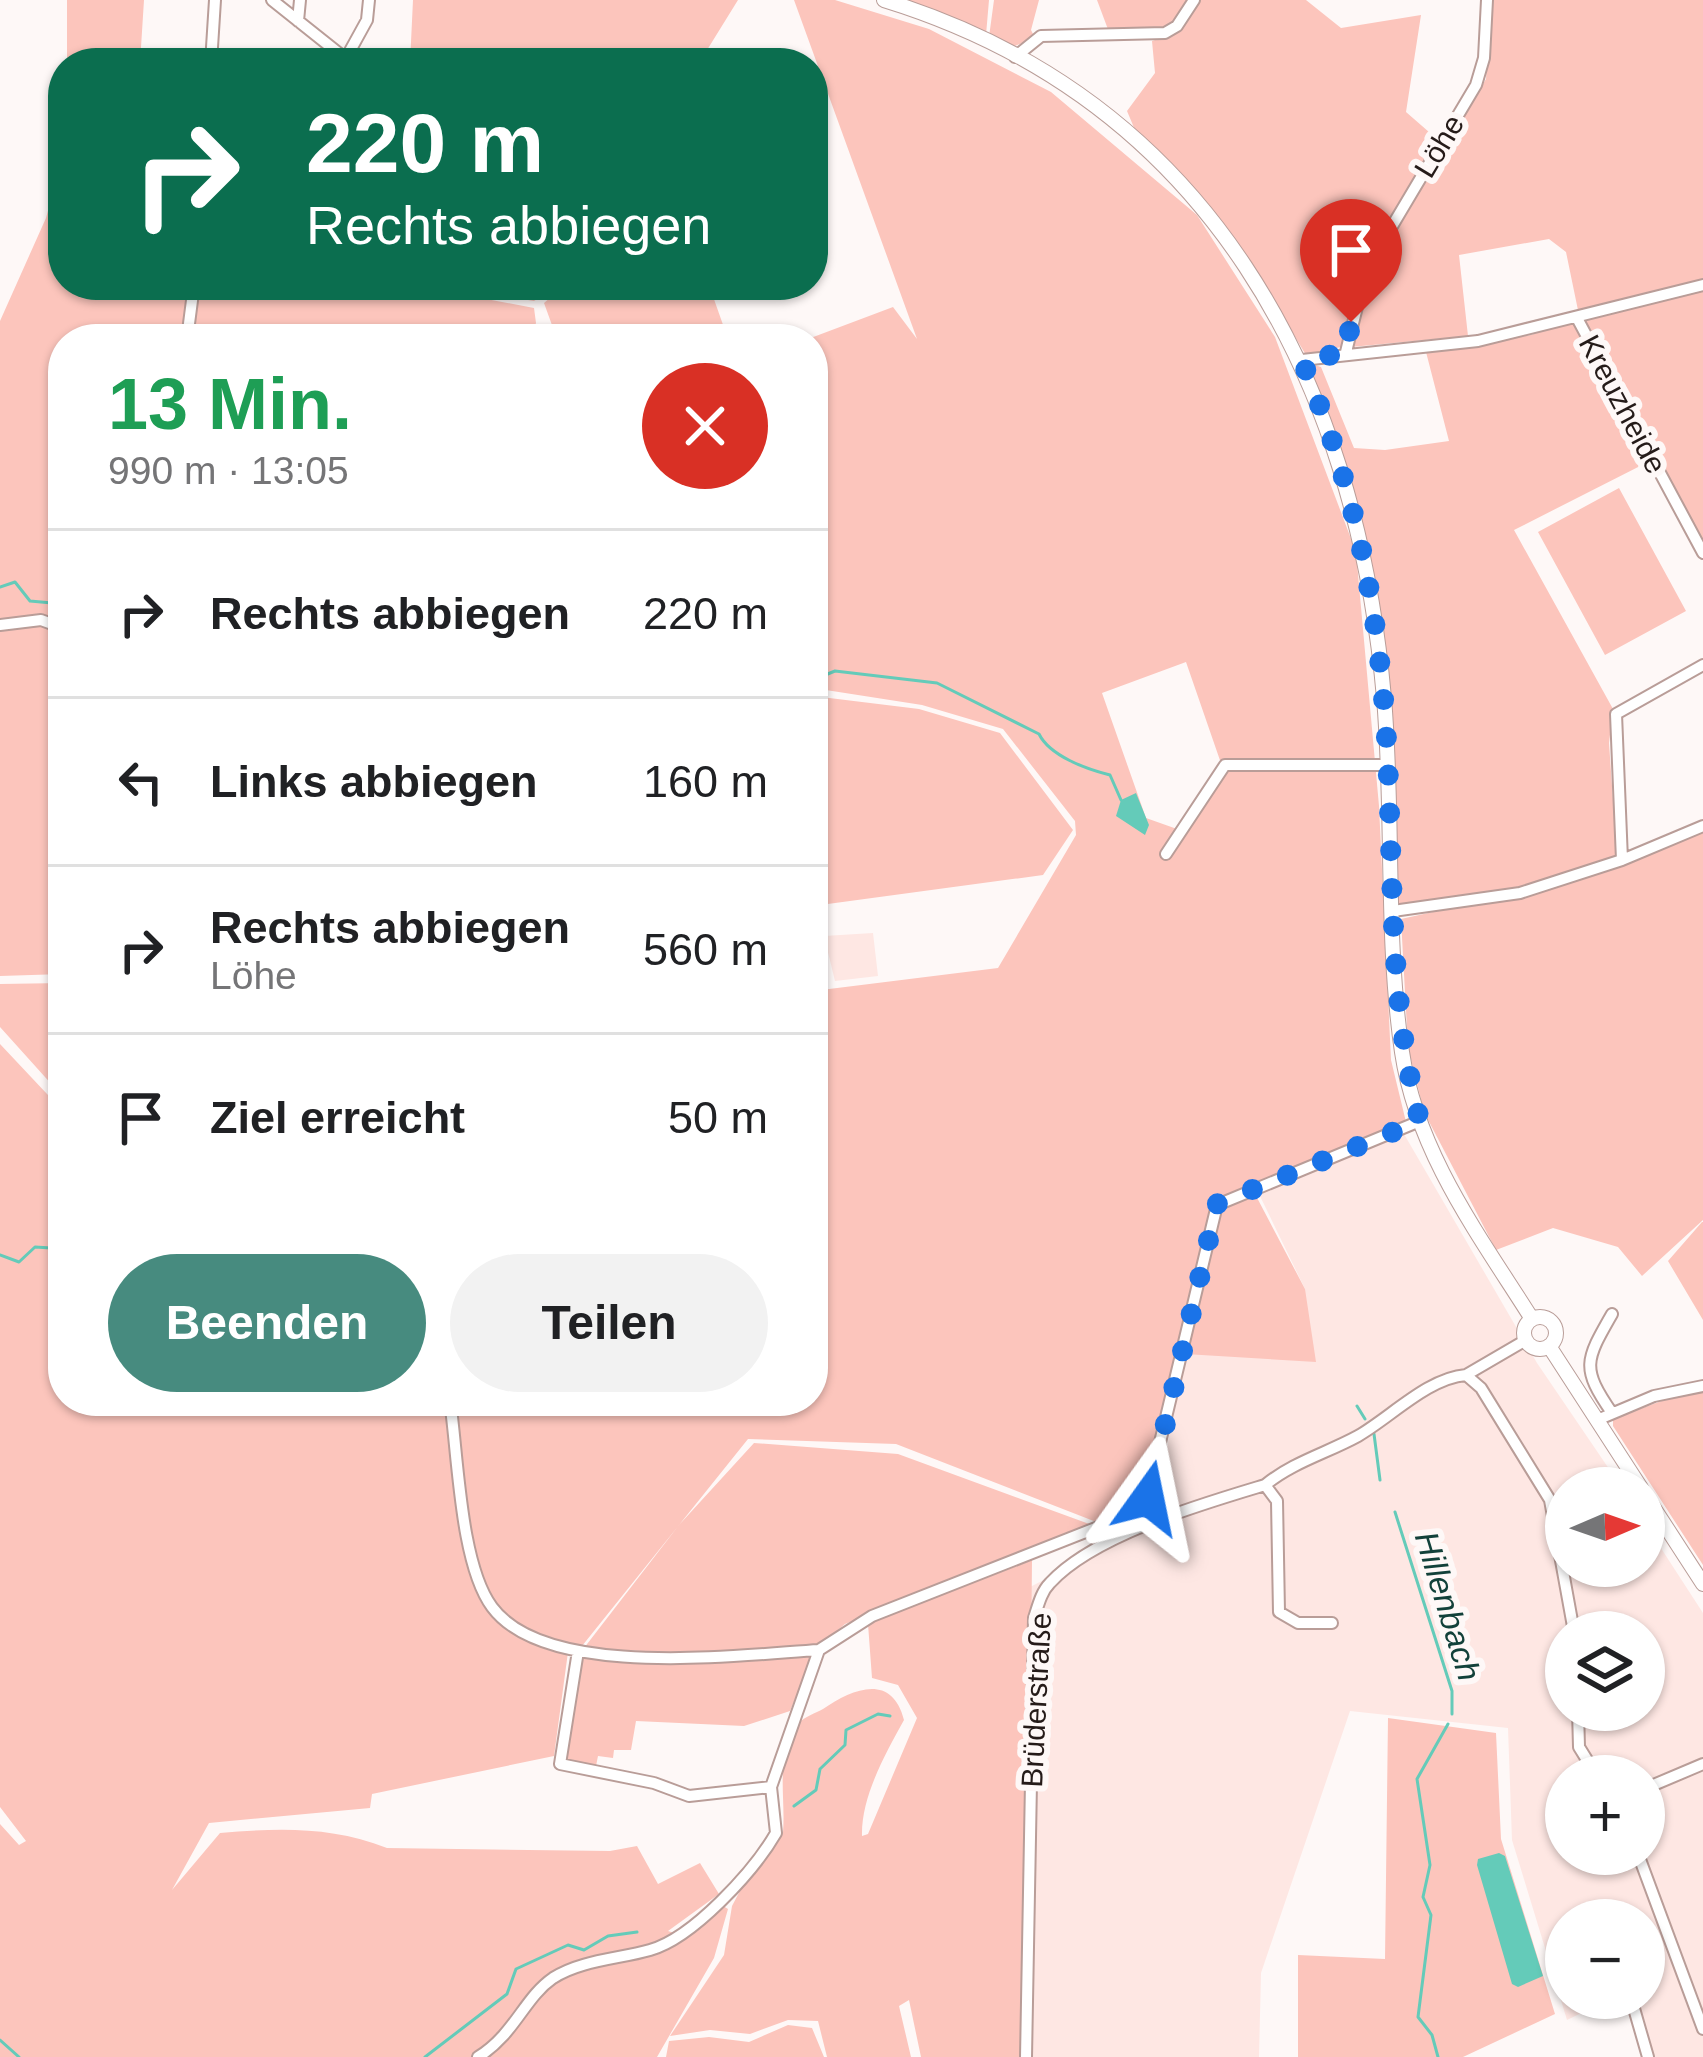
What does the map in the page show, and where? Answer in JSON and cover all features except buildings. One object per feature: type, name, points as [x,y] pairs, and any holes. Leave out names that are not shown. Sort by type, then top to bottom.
[{"type":"main road","points":[[884,0],[1015,57],[1102,114],[1189,194],[1244,262],[1302,361],[1329,424],[1364,551],[1388,765],[1402,1053],[1420,1121],[1460,1207],[1532,1319]]},
{"type":"main road","points":[[1544,1317],[1553,1324],[1556,1334],[1549,1346],[1538,1348],[1526,1340],[1524,1330],[1532,1319],[1544,1317]]},
{"type":"main road","points":[[1549,1346],[1627,1467]]},
{"type":"main road","points":[[1665,1525],[1703,1584]]},
{"type":"street","points":[[212,48],[214,0]]},
{"type":"street","points":[[272,0],[330,48]]},
{"type":"street","points":[[298,21],[300,0]]},
{"type":"street","points":[[352,48],[367,20],[368,0]]},
{"type":"street","points":[[1015,57],[1041,36],[1165,33],[1178,26],[1195,0]]},
{"type":"street","name":"Löhe","points":[[1346,352],[1366,270],[1476,85],[1484,58],[1487,0]]},
{"type":"street","points":[[1302,361],[1346,352],[1478,341],[1703,285]]},
{"type":"street","name":"Kreuzheide","points":[[1577,318],[1703,554]]},
{"type":"street","points":[[0,625],[48,623]]},
{"type":"street","points":[[1622,860],[1616,714],[1703,665]]},
{"type":"street","points":[[1166,854],[1225,765],[1388,765]]},
{"type":"street","points":[[1393,911],[1535,890],[1703,826]]},
{"type":"street","points":[[478,2057],[504,2041],[556,1976],[656,1949],[731,1894],[776,1833],[771,1787],[820,1650],[849,1626],[1144,1509],[1217,1204],[1420,1121]]},
{"type":"street","points":[[1612,1315],[1588,1364],[1589,1379],[1612,1413]]},
{"type":"street","name":"Brüderstraße","points":[[1026,2057],[1034,1618],[1046,1587],[1074,1562],[1145,1528],[1265,1485],[1282,1471],[1355,1438],[1436,1385],[1466,1375],[1526,1340]]},
{"type":"street","points":[[1466,1375],[1480,1388],[1550,1500],[1570,1611]]},
{"type":"street","points":[[1597,1420],[1654,1396],[1703,1386]]},
{"type":"street","points":[[452,1416],[466,1533],[491,1606],[530,1641],[578,1651],[700,1657],[820,1650]]},
{"type":"street","points":[[1265,1485],[1277,1501],[1279,1612],[1298,1623],[1332,1623]]},
{"type":"street","points":[[578,1651],[560,1765],[655,1783],[689,1796],[771,1787]]},
{"type":"street","points":[[1665,1780],[1703,1765]]},
{"type":"street","points":[[1645,1875],[1703,2029]]},
{"type":"street","points":[[1637,2019],[1648,2057]]},
{"type":"shaded area","points":[[67,0],[144,0],[141,48],[67,48]]},
{"type":"shaded area","points":[[413,0],[738,0],[708,48],[411,48]]},
{"type":"shaded area","points":[[794,0],[835,0],[929,29],[1051,92],[1197,215],[1275,337],[1356,552],[1379,806],[1391,1060],[1406,1122],[1254,1192],[1305,1289],[1316,1362],[1185,1354],[1144,1509],[1104,1525],[896,1444],[748,1439],[578,1651],[568,1652],[554,1756],[372,1794],[370,1808],[209,1823],[172,1890],[220,1833],[263,1830],[325,1832],[387,1848],[610,1851],[637,1846],[658,1884],[700,1863],[719,1894],[668,1931],[684,1936],[720,1904],[728,1909],[714,1958],[657,2057],[0,2057],[0,1824],[19,1845],[26,1841],[0,1807],[0,1044],[48,1095],[48,1416],[828,1416],[828,989],[998,968],[1076,835],[1075,821],[1003,729],[922,705],[828,690],[828,331],[893,307],[917,339],[828,94],[828,48],[811,48]],"holes":[[[1186,662],[1223,769],[1177,829],[1146,818],[1102,693]]]},
{"type":"shaded area","points":[[899,0],[989,0],[986,35]]},
{"type":"shaded area","points":[[994,0],[1039,0],[1031,30],[1035,38],[1012,47],[989,37]]},
{"type":"shaded area","points":[[1097,0],[1189,0],[1168,27],[1109,32]]},
{"type":"shaded area","points":[[1200,0],[1306,0],[1341,28],[1421,15],[1406,112],[1437,139],[1361,269],[1341,347],[1306,355],[1246,256],[1135,130],[1127,111],[1155,73],[1152,41],[1178,32]]},
{"type":"shaded area","points":[[1490,0],[1703,0],[1703,540],[1582,321],[1667,298],[1579,315],[1566,252],[1549,239],[1459,255],[1468,336],[1351,347],[1371,272],[1486,79]]},
{"type":"shaded area","points":[[48,211],[48,300],[189,300],[185,324],[48,324],[48,974],[0,976],[0,321]]},
{"type":"shaded area","points":[[196,300],[492,300],[534,308],[536,323],[536,324],[192,324]]},
{"type":"shaded area","points":[[714,300],[723,324],[552,324],[544,303]]},
{"type":"shaded area","points":[[1572,320],[1648,462],[1514,530],[1613,709],[1609,743],[1617,857],[1547,883],[1398,906],[1387,697],[1369,560],[1333,427],[1305,362],[1321,367],[1354,448],[1385,450],[1449,441],[1426,352],[1531,335]]},
{"type":"shaded area","points":[[1619,488],[1686,611],[1605,655],[1538,532]]},
{"type":"shaded area","points":[[828,698],[919,709],[1000,733],[1073,830],[1043,875],[828,904]]},
{"type":"shaded area","points":[[1136,793],[1149,825],[1145,835],[1116,816],[1121,800]]},
{"type":"shaded area","points":[[1703,826],[1703,1220],[1642,1276],[1618,1247],[1553,1228],[1496,1250],[1424,1112],[1408,1047],[1401,919],[1551,886]]},
{"type":"shaded area","points":[[873,933],[878,976],[835,981],[828,936]]},
{"type":"shaded area","points":[[48,983],[48,1080],[0,1027],[0,984]]},
{"type":"shaded area","points":[[1404,1134],[1537,1363],[1608,1467],[1545,1467],[1545,1587],[1665,1587],[1665,1554],[1703,1613],[1703,2057],[1651,2057],[1640,2019],[1665,2019],[1665,1899],[1545,1899],[1545,1948],[1512,1840],[1508,1728],[1350,1711],[1261,1973],[1259,2057],[1029,2057],[1030,1587],[1152,1525],[1185,1354],[1305,1289],[1259,1194]]},
{"type":"shaded area","points":[[1703,1222],[1703,1320],[1668,1261]]},
{"type":"shaded area","points":[[1691,1390],[1703,1391],[1703,1565],[1665,1506],[1665,1467],[1640,1467],[1613,1419]]},
{"type":"shaded area","points":[[754,1443],[898,1454],[1092,1525],[845,1624],[818,1647],[698,1654],[584,1648],[679,1525]]},
{"type":"shaded area","points":[[1032,1560],[1027,2057],[921,2057],[909,2000],[899,2006],[911,2057],[827,2057],[818,2021],[788,2020],[750,2034],[710,2030],[670,2036],[724,1955],[732,1906],[742,1887],[783,1832],[784,1763],[791,1736],[807,1717],[870,1689],[890,1695],[904,1720],[870,1790],[862,1836],[868,1834],[917,1718],[898,1685],[872,1678],[868,1624]]},
{"type":"shaded area","points":[[814,1654],[790,1711],[744,1726],[636,1721],[631,1750],[614,1750],[613,1758],[598,1756],[595,1771],[562,1762],[581,1655]]},
{"type":"shaded area","points":[[1388,1718],[1496,1733],[1501,1839],[1545,1982],[1545,2019],[1463,2057],[1298,2057],[1298,1955],[1385,1959]]},
{"type":"shaded area","points":[[1499,1853],[1505,1856],[1543,1976],[1518,1987],[1512,1984],[1477,1865],[1478,1859]]},
{"type":"shaded area","points":[[788,2025],[812,2028],[824,2057],[666,2057],[669,2041],[709,2037],[749,2042]]},
{"type":"waterway","points":[[0,587],[15,582],[30,601],[48,603]]},
{"type":"waterway","points":[[828,674],[937,683],[1039,734],[1051,749],[1070,760],[1110,775],[1121,800]]},
{"type":"waterway","points":[[0,1255],[19,1262],[35,1247],[48,1248]]},
{"type":"waterway","name":"Hillenbach","points":[[1357,1406],[1365,1419]]},
{"type":"waterway","name":"Hillenbach","points":[[1374,1434],[1380,1480]]},
{"type":"waterway","name":"Hillenbach","points":[[1395,1512],[1452,1691],[1452,1714]]},
{"type":"waterway","points":[[794,1806],[816,1790],[820,1769],[845,1745],[846,1730],[878,1714],[890,1716]]},
{"type":"waterway","name":"Hillenbach","points":[[1438,2057],[1432,2035],[1418,2017],[1431,1915],[1423,1897],[1430,1865],[1417,1779],[1448,1724]]},
{"type":"waterway","points":[[425,2057],[507,1994],[516,1969],[568,1945],[584,1950],[608,1936],[637,1932]]},
{"type":"waterway","name":"Hillenbach","points":[[0,2040],[19,2057]]},
{"type":"route","points":[[1148,1498],[1217,1204],[1420,1121],[1402,1053],[1378,640],[1351,493],[1302,361],[1346,352],[1351,322]]}]
